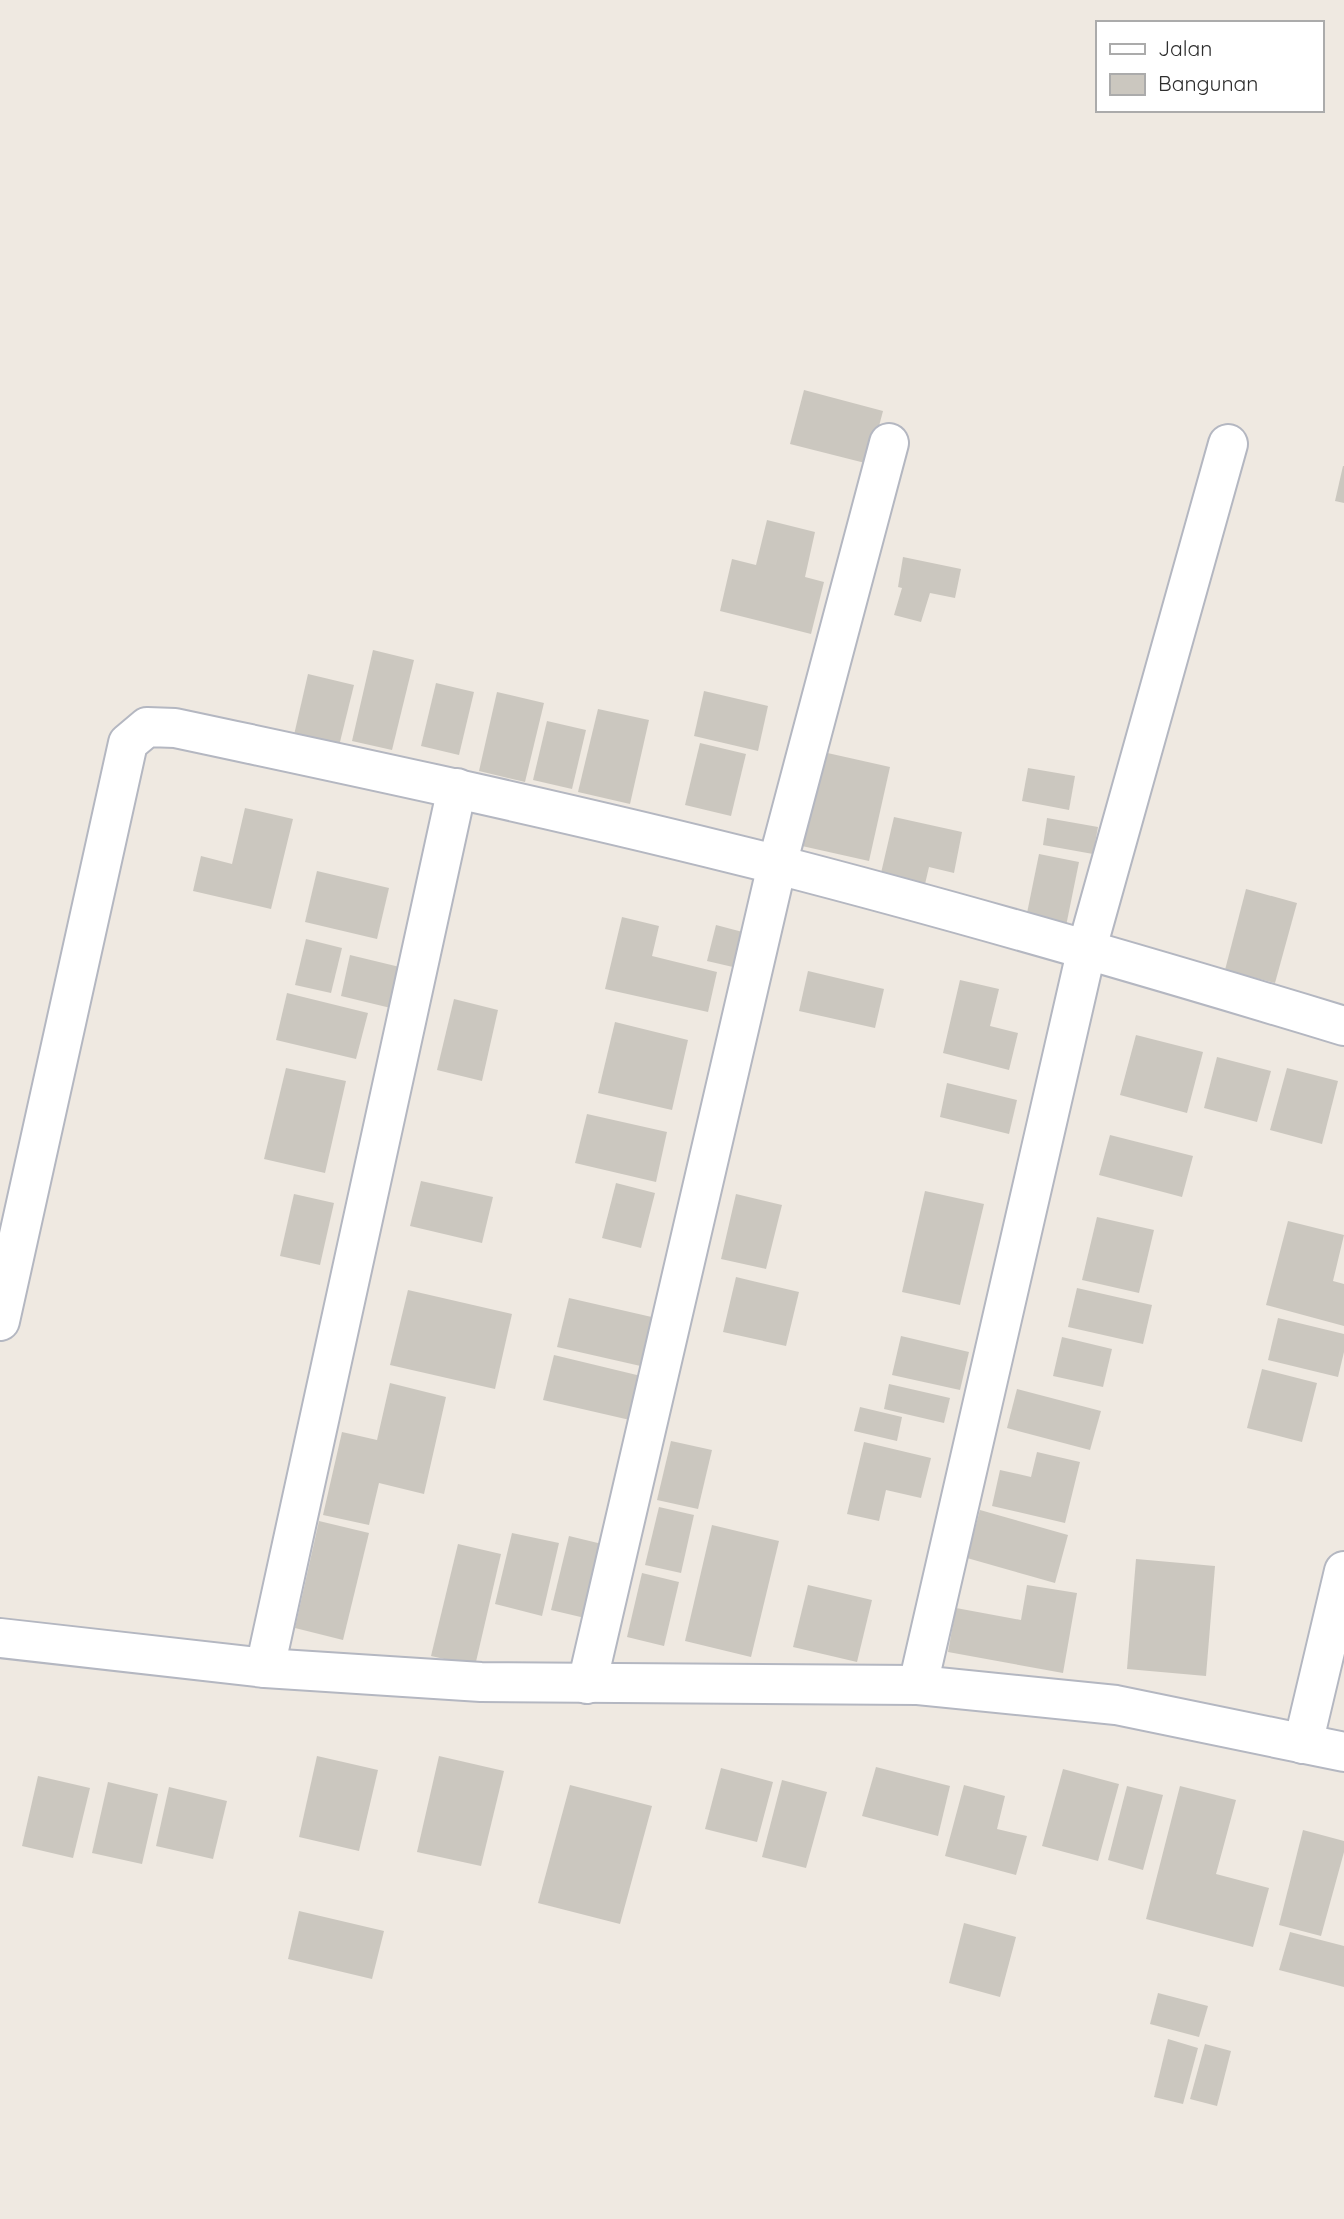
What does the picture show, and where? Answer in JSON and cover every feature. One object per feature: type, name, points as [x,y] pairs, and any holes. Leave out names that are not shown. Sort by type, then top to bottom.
[{"type":"street","points":[[587,1684],[777,865],[889,443]]},
{"type":"street","points":[[918,1685],[1087,948],[1228,444]]},
{"type":"street","points":[[0,1321],[128,743],[147,727],[175,728],[457,788],[777,865],[1087,948],[1344,1026]]},
{"type":"street","points":[[265,1668],[457,788]]},
{"type":"street","points":[[1303,1744],[1344,1571]]},
{"type":"street","points":[[0,1638],[265,1668],[481,1682],[918,1685],[1116,1705],[1344,1752]]},
{"type":"building","points":[[804,390],[883,411],[869,464],[790,444]]},
{"type":"building","points":[[1344,466],[1344,503],[1335,501]]},
{"type":"building","points":[[767,520],[815,532],[805,577],[824,582],[811,634],[720,611],[732,559],[756,565]]},
{"type":"building","points":[[903,557],[961,569],[955,598],[930,593],[921,622],[894,615],[902,588],[898,587]]},
{"type":"building","points":[[373,650],[414,660],[392,750],[352,741]]},
{"type":"building","points":[[308,674],[354,685],[339,746],[294,735]]},
{"type":"building","points":[[436,683],[474,692],[459,755],[421,746]]},
{"type":"building","points":[[704,691],[768,706],[758,751],[694,736]]},
{"type":"building","points":[[497,692],[544,703],[525,782],[479,771]]},
{"type":"building","points":[[598,709],[649,720],[630,804],[578,792]]},
{"type":"building","points":[[547,721],[586,730],[572,789],[533,780]]},
{"type":"building","points":[[700,743],[746,754],[731,816],[685,805]]},
{"type":"building","points":[[823,752],[890,767],[869,861],[802,846]]},
{"type":"building","points":[[1028,768],[1075,776],[1069,810],[1022,801]]},
{"type":"building","points":[[245,808],[293,819],[271,909],[193,891],[201,856],[232,864]]},
{"type":"building","points":[[894,817],[962,832],[954,873],[929,867],[922,897],[878,886]]},
{"type":"building","points":[[1047,818],[1098,827],[1093,854],[1043,845]]},
{"type":"building","points":[[1039,854],[1079,862],[1066,926],[1026,918]]},
{"type":"building","points":[[317,871],[389,888],[377,939],[305,922]]},
{"type":"building","points":[[1246,889],[1297,903],[1275,983],[1225,970]]},
{"type":"building","points":[[622,917],[659,926],[652,956],[717,972],[708,1012],[605,989]]},
{"type":"building","points":[[716,925],[754,935],[746,970],[707,961]]},
{"type":"building","points":[[306,939],[342,948],[331,993],[295,985]]},
{"type":"building","points":[[350,955],[408,969],[399,1010],[341,996]]},
{"type":"building","points":[[808,971],[884,989],[875,1028],[799,1011]]},
{"type":"building","points":[[960,980],[999,989],[990,1026],[1018,1033],[1009,1070],[943,1053]]},
{"type":"building","points":[[287,993],[368,1013],[356,1059],[276,1040]]},
{"type":"building","points":[[454,999],[498,1010],[482,1081],[437,1070]]},
{"type":"building","points":[[615,1022],[688,1040],[672,1110],[598,1093]]},
{"type":"building","points":[[1136,1035],[1203,1052],[1187,1113],[1120,1095]]},
{"type":"building","points":[[1217,1057],[1271,1071],[1257,1122],[1204,1108]]},
{"type":"building","points":[[286,1068],[346,1081],[325,1173],[264,1159]]},
{"type":"building","points":[[1287,1068],[1338,1081],[1322,1144],[1270,1130]]},
{"type":"building","points":[[947,1083],[1017,1100],[1009,1134],[940,1117]]},
{"type":"building","points":[[587,1114],[667,1132],[656,1182],[575,1163]]},
{"type":"building","points":[[1110,1135],[1193,1156],[1182,1197],[1099,1175]]},
{"type":"building","points":[[421,1181],[493,1197],[482,1243],[410,1226]]},
{"type":"building","points":[[616,1183],[655,1193],[641,1248],[602,1238]]},
{"type":"building","points":[[925,1191],[984,1204],[960,1305],[902,1292]]},
{"type":"building","points":[[294,1194],[334,1203],[320,1265],[280,1256]]},
{"type":"building","points":[[736,1194],[782,1205],[766,1269],[721,1259]]},
{"type":"building","points":[[1097,1217],[1154,1230],[1139,1293],[1082,1280]]},
{"type":"building","points":[[1288,1221],[1344,1235],[1333,1281],[1344,1284],[1344,1326],[1266,1305]]},
{"type":"building","points":[[736,1277],[799,1292],[786,1346],[723,1332]]},
{"type":"building","points":[[1077,1288],[1152,1305],[1143,1344],[1068,1327]]},
{"type":"building","points":[[408,1290],[512,1314],[495,1389],[390,1365]]},
{"type":"building","points":[[569,1298],[656,1318],[645,1367],[557,1347]]},
{"type":"building","points":[[1278,1318],[1344,1334],[1344,1352],[1338,1377],[1268,1360]]},
{"type":"building","points":[[901,1336],[969,1352],[960,1390],[892,1375]]},
{"type":"building","points":[[1062,1337],[1112,1349],[1103,1387],[1053,1376]]},
{"type":"building","points":[[554,1355],[641,1376],[630,1420],[543,1400]]},
{"type":"building","points":[[1262,1369],[1317,1383],[1302,1442],[1247,1428]]},
{"type":"building","points":[[390,1383],[446,1397],[424,1494],[379,1483],[369,1525],[323,1515],[342,1432],[377,1440]]},
{"type":"building","points":[[889,1384],[950,1398],[944,1423],[884,1409]]},
{"type":"building","points":[[1017,1389],[1101,1411],[1090,1450],[1007,1428]]},
{"type":"building","points":[[860,1407],[902,1417],[897,1441],[854,1431]]},
{"type":"building","points":[[671,1441],[712,1450],[698,1509],[657,1500]]},
{"type":"building","points":[[864,1442],[931,1458],[921,1498],[886,1490],[879,1521],[847,1514]]},
{"type":"building","points":[[1037,1452],[1080,1462],[1065,1523],[992,1506],[1000,1470],[1031,1477]]},
{"type":"building","points":[[659,1507],[694,1515],[681,1573],[645,1565]]},
{"type":"building","points":[[980,1510],[1068,1535],[1055,1583],[967,1558]]},
{"type":"building","points":[[319,1521],[369,1533],[343,1640],[295,1628]]},
{"type":"building","points":[[712,1525],[779,1541],[751,1657],[685,1641]]},
{"type":"building","points":[[512,1533],[559,1543],[542,1616],[495,1604]]},
{"type":"building","points":[[569,1536],[602,1544],[585,1618],[551,1610]]},
{"type":"building","points":[[458,1544],[501,1554],[475,1666],[431,1656]]},
{"type":"building","points":[[1136,1559],[1215,1566],[1206,1676],[1127,1669]]},
{"type":"building","points":[[642,1573],[679,1582],[664,1646],[627,1637]]},
{"type":"building","points":[[808,1585],[872,1600],[857,1662],[793,1647]]},
{"type":"building","points":[[1027,1585],[1077,1593],[1063,1673],[948,1652],[956,1608],[1021,1620]]},
{"type":"building","points":[[317,1756],[378,1770],[359,1851],[299,1837]]},
{"type":"building","points":[[439,1756],[504,1771],[481,1866],[417,1852]]},
{"type":"building","points":[[876,1767],[950,1786],[938,1836],[862,1816]]},
{"type":"building","points":[[721,1768],[773,1782],[757,1842],[705,1829]]},
{"type":"building","points":[[1063,1769],[1119,1784],[1098,1861],[1042,1846]]},
{"type":"building","points":[[38,1776],[90,1788],[73,1858],[22,1846]]},
{"type":"building","points":[[782,1780],[827,1792],[806,1868],[762,1857]]},
{"type":"building","points":[[108,1782],[158,1794],[142,1864],[92,1853]]},
{"type":"building","points":[[570,1785],[652,1806],[620,1924],[538,1903]]},
{"type":"building","points":[[964,1785],[1005,1796],[997,1829],[1027,1836],[1016,1875],[945,1856]]},
{"type":"building","points":[[1127,1786],[1163,1795],[1143,1870],[1108,1860]]},
{"type":"building","points":[[1180,1786],[1236,1800],[1216,1874],[1269,1888],[1253,1947],[1146,1919]]},
{"type":"building","points":[[169,1787],[227,1801],[213,1859],[156,1846]]},
{"type":"building","points":[[1303,1830],[1344,1841],[1344,1852],[1321,1936],[1279,1925]]},
{"type":"building","points":[[299,1911],[384,1931],[372,1979],[288,1959]]},
{"type":"building","points":[[964,1923],[1016,1937],[1000,1997],[949,1983]]},
{"type":"building","points":[[1290,1932],[1344,1946],[1344,1987],[1279,1970]]},
{"type":"building","points":[[1158,1993],[1208,2006],[1199,2037],[1150,2024]]},
{"type":"building","points":[[1168,2039],[1198,2048],[1183,2104],[1154,2097]]},
{"type":"building","points":[[1205,2044],[1231,2051],[1217,2106],[1190,2099]]}]
